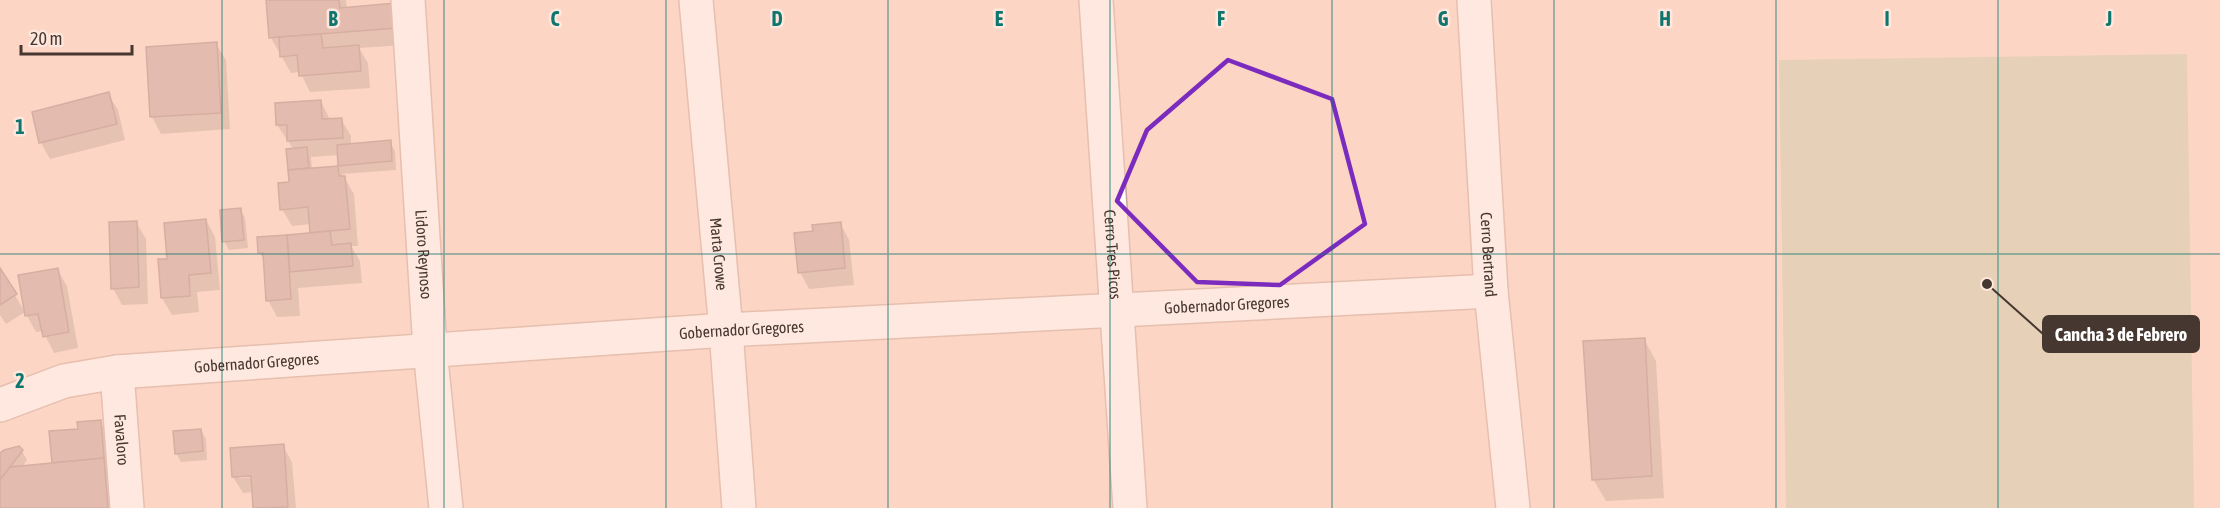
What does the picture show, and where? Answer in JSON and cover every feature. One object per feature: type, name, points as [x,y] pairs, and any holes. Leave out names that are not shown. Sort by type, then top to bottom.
[{"type":"street","name":"Lidoro Reynoso","points":[[408,0],[430,349],[446,508]]},
{"type":"street","name":"Marta Crowe","points":[[696,0],[726,330],[739,508]]},
{"type":"street","name":"Cerro Tres Picos","points":[[1096,0],[1130,508]]},
{"type":"street","name":"Cerro Bertrand","points":[[1474,0],[1491,291],[1513,508]]},
{"type":"street","name":"Gobernador Gregores","points":[[0,405],[64,381],[117,372],[726,330],[1491,291]]},
{"type":"street","name":"Favaloro","points":[[117,372],[127,508]]},
{"type":"highlighted area","points":[[1228,60],[1332,99],[1365,224],[1280,285],[1197,282],[1117,201],[1147,130]]},
{"type":"green space","points":[[2187,54],[2194,508],[1786,508],[1779,60]]},
{"type":"building","points":[[266,0],[339,0],[340,8],[395,3],[396,28],[269,38]]},
{"type":"building","points":[[321,34],[323,48],[359,45],[361,71],[299,76],[297,55],[280,57],[279,37]]},
{"type":"building","points":[[217,42],[221,113],[150,117],[146,47]]},
{"type":"building","points":[[109,92],[117,124],[39,143],[32,112]]},
{"type":"building","points":[[321,100],[322,119],[342,118],[343,138],[287,141],[287,125],[276,125],[275,103]]},
{"type":"building","points":[[391,140],[392,161],[338,166],[337,145]]},
{"type":"building","points":[[307,147],[309,168],[288,170],[286,149]]},
{"type":"building","points":[[338,166],[339,176],[345,176],[350,229],[310,233],[308,207],[280,210],[278,183],[289,182],[288,170]]},
{"type":"building","points":[[241,208],[244,240],[222,242],[220,210]]},
{"type":"building","points":[[206,219],[211,273],[189,275],[190,296],[161,298],[158,259],[167,259],[164,223]]},
{"type":"building","points":[[137,221],[139,287],[111,289],[109,222]]},
{"type":"building","points":[[841,222],[845,268],[798,273],[794,233],[813,231],[812,225]]},
{"type":"building","points":[[330,231],[332,245],[351,243],[353,266],[290,272],[287,235]]},
{"type":"building","points":[[287,235],[291,299],[266,301],[263,253],[258,253],[257,237]]},
{"type":"building","points":[[0,268],[17,294],[0,305]]},
{"type":"building","points":[[58,268],[69,332],[43,337],[38,314],[25,316],[18,275]]},
{"type":"building","points":[[1645,338],[1652,476],[1592,480],[1583,341]]},
{"type":"building","points":[[101,420],[104,458],[52,463],[49,431],[78,429],[77,422]]},
{"type":"building","points":[[201,429],[203,451],[175,454],[173,431]]},
{"type":"building","points":[[284,444],[288,507],[253,508],[251,476],[232,477],[230,448]]},
{"type":"building","points":[[19,446],[23,450],[0,480],[0,453]]},
{"type":"building","points":[[104,458],[108,508],[0,508],[0,480],[10,467]]},
{"type":"place","name":"Cancha 3 de Febrero","points":[[1987,284]]}]
